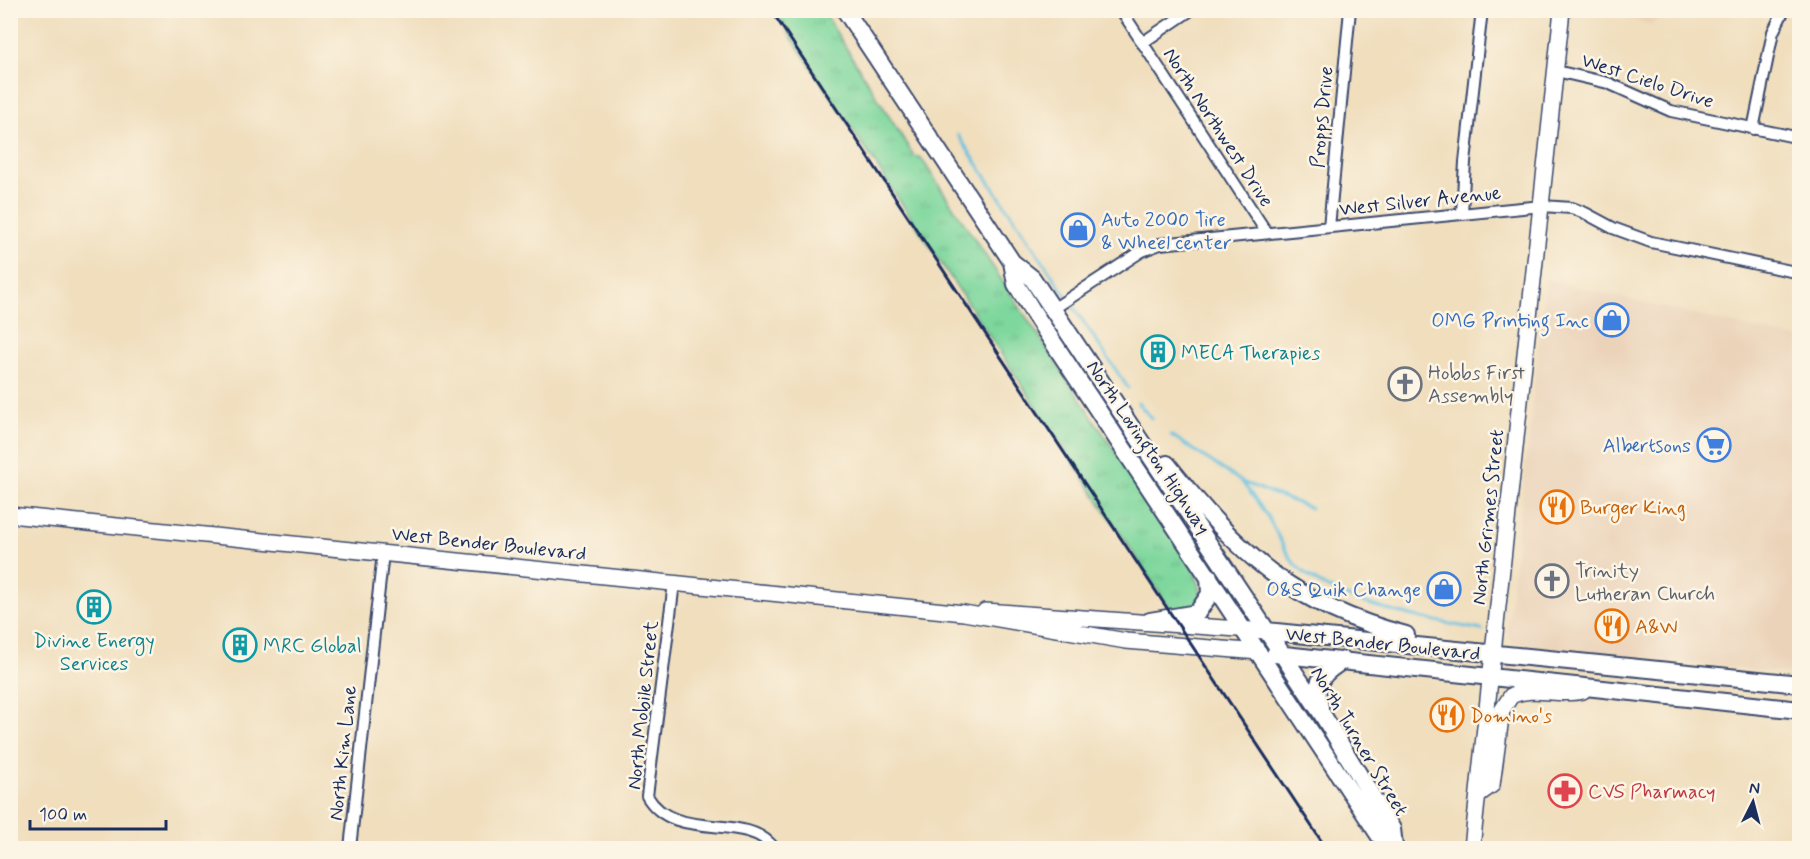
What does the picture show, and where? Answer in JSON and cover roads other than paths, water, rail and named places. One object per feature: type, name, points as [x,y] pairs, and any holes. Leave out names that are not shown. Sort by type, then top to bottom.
[{"type":"main road","name":"North Grimes Street","points":[[1472,849],[1562,10]]},
{"type":"main road","name":"North Lovington Highway","points":[[852,13],[1012,262],[1032,278],[1266,631]]},
{"type":"main road","name":"North Lovington Highway","points":[[1012,262],[1016,284],[1259,652]]},
{"type":"main road","points":[[1138,438],[1156,450],[1221,530],[1246,554],[1288,586],[1334,612],[1358,622],[1447,648]]},
{"type":"main road","name":"West Bender Boulevard","points":[[10,514],[964,613],[1114,640],[1344,660],[1800,710]]},
{"type":"main road","points":[[1150,621],[1197,614],[1210,594],[1209,576]]},
{"type":"main road","name":"West Bender Boulevard","points":[[964,613],[991,610],[1245,629],[1800,684]]},
{"type":"main road","name":"North Turner Street","points":[[1266,631],[1322,714],[1392,829],[1394,847]]},
{"type":"main road","name":"North Turner Street","points":[[1259,652],[1379,835],[1394,847]]},
{"type":"main road","points":[[1322,714],[1316,696],[1317,685],[1325,672],[1344,660]]},
{"type":"main road","points":[[1683,697],[1686,672]]},
{"type":"main road","points":[[1478,795],[1492,785],[1502,710],[1511,696],[1530,691],[1572,694],[1595,687]]},
{"type":"street","name":"North Northwest Drive","points":[[1121,10],[1267,232]]},
{"type":"street","points":[[1142,43],[1191,10]]},
{"type":"street","name":"Propps Drive","points":[[1329,227],[1350,10]]},
{"type":"street","points":[[1462,213],[1465,162],[1482,10]]},
{"type":"street","points":[[1753,129],[1773,32],[1784,10]]},
{"type":"street","name":"West Cielo Drive","points":[[1556,71],[1586,76],[1608,83],[1671,111],[1800,138]]},
{"type":"street","name":"West Silver Avenue","points":[[1053,309],[1142,251],[1160,244],[1542,206],[1585,213],[1613,228],[1651,242],[1800,273]]},
{"type":"street","name":"North Kim Lane","points":[[350,849],[383,553]]},
{"type":"street","name":"North Mobile Street","points":[[674,583],[647,796],[654,808],[667,816],[686,823],[748,832],[763,838],[774,849]]},
{"type":"waterway","points":[[958,135],[1128,388]]},
{"type":"waterway","points":[[1138,403],[1151,418]]},
{"type":"waterway","points":[[1171,435],[1242,482],[1311,508]]},
{"type":"waterway","points":[[1242,482],[1269,519],[1290,558],[1310,577],[1355,600],[1409,615],[1482,630]]},
{"type":"railway","points":[[771,10],[1326,848]]},
{"type":"place","name":"Auto 2000 Tire & Wheel center","points":[[1078,230]]},
{"type":"place","name":"OMG Printing Inc","points":[[1612,320]]},
{"type":"place","name":"MECA Therapies","points":[[1158,352]]},
{"type":"place","name":"Hobbs First Assembly","points":[[1405,384]]},
{"type":"place","name":"Albertsons","points":[[1714,445]]},
{"type":"place","name":"Burger King","points":[[1557,507]]},
{"type":"place","name":"Trinity Lutheran Church","points":[[1552,581]]},
{"type":"place","name":"O&S Quik Change","points":[[1444,589]]},
{"type":"place","name":"Divine Energy Services","points":[[94,607]]},
{"type":"place","name":"A&W","points":[[1612,626]]},
{"type":"place","name":"MRC Global","points":[[240,645]]},
{"type":"place","name":"Domino's","points":[[1447,715]]},
{"type":"place","name":"CVS Pharmacy","points":[[1565,791]]}]
